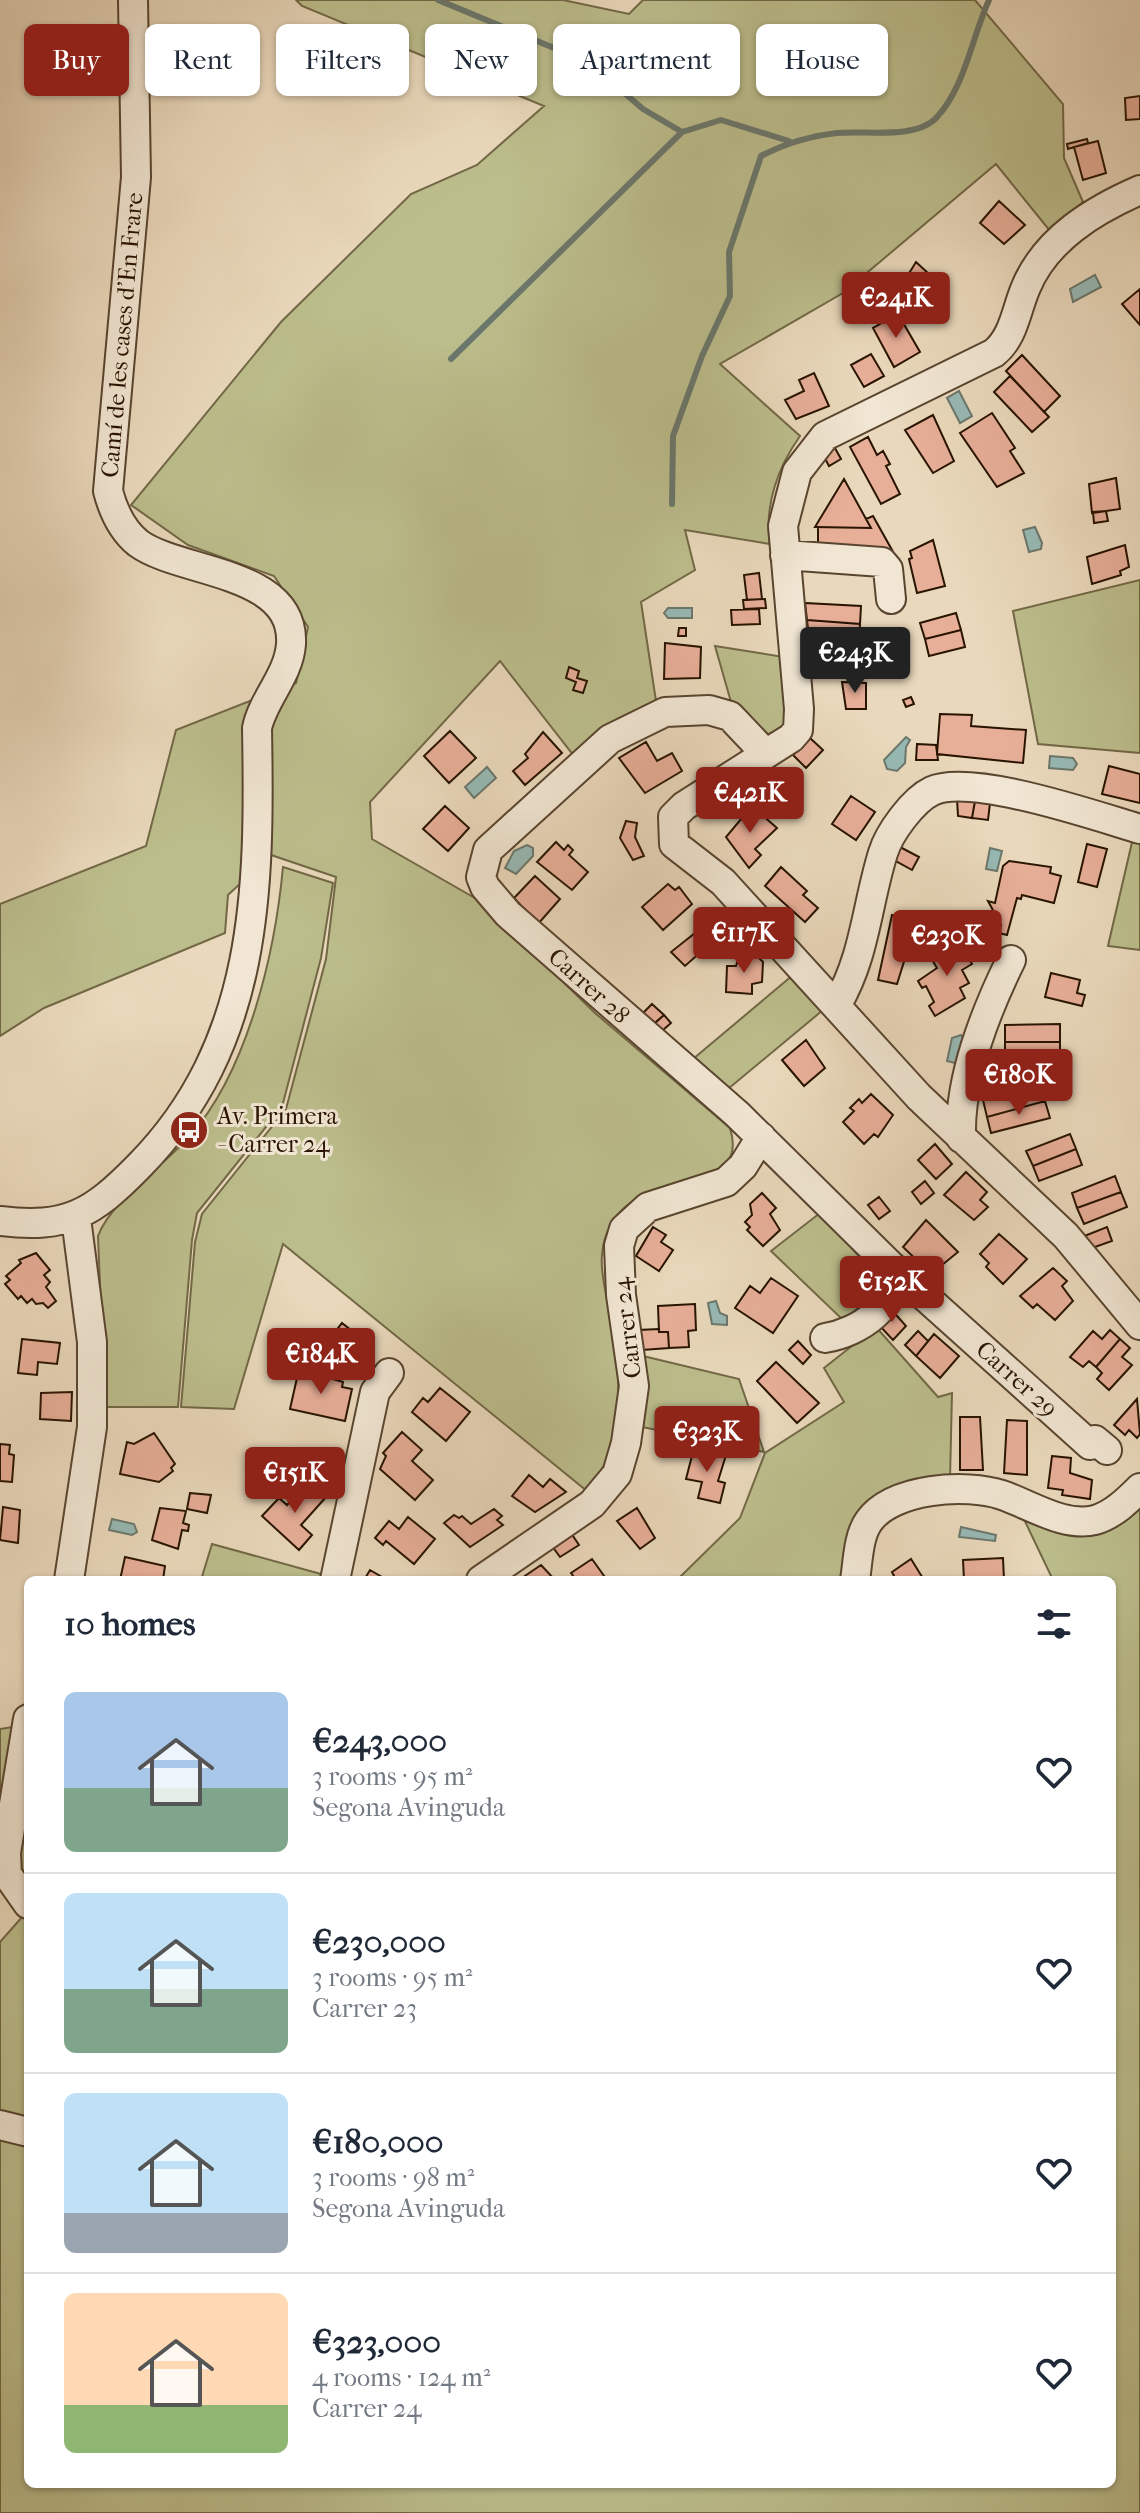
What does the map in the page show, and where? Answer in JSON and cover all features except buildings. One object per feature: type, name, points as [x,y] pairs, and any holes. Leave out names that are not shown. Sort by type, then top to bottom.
[{"type":"street","name":"Camí de les cases d'En Frare","points":[[76,1218],[132,1173],[180,1121],[199,1091],[237,998],[246,965],[257,883],[257,728],[260,714],[283,673],[291,644],[283,615],[269,598],[243,581],[165,557],[137,542],[125,529],[108,491],[136,177],[133,0]]},
{"type":"street","points":[[1140,190],[1095,211],[1042,259],[1033,272],[1007,338],[994,353],[855,420],[815,445],[797,472],[786,503],[785,555],[798,730],[791,738],[764,752],[673,817],[674,844],[723,882],[837,1004],[881,1057],[961,1138],[1066,1236],[1140,1325]]},
{"type":"street","points":[[785,555],[882,562],[888,569],[891,599]]},
{"type":"street","name":"Carrer 28","points":[[764,752],[730,716],[720,712],[678,710],[652,717],[610,739],[586,758],[488,850],[481,869],[485,887],[508,914],[761,1137],[891,1266]]},
{"type":"street","points":[[837,1004],[855,975],[884,850],[901,823],[931,792],[963,786],[986,788],[1140,829]]},
{"type":"street","points":[[961,1138],[962,1102],[973,1058],[992,998],[1011,960]]},
{"type":"street","name":"Carrer 24","points":[[487,1576],[592,1504],[617,1474],[626,1443],[634,1386],[621,1295],[619,1246],[624,1229],[648,1207],[714,1189],[726,1182],[743,1166],[761,1137]]},
{"type":"street","points":[[0,1221],[40,1224],[76,1218],[92,1342],[92,1427],[70,1576]]},
{"type":"street","points":[[825,1338],[852,1333],[885,1303],[894,1287],[891,1266]]},
{"type":"street","name":"Carrer 29","points":[[891,1266],[1090,1445],[1095,1440],[1107,1450]]},
{"type":"street","points":[[336,1576],[375,1392],[389,1373]]},
{"type":"street","points":[[856,1576],[867,1523],[890,1504],[933,1490],[979,1489],[1073,1520],[1095,1520],[1116,1510],[1140,1488]]},
{"type":"street","points":[[24,1743],[6,1853],[7,1874],[24,1898]]},
{"type":"street","points":[[0,2125],[24,2131]]},
{"type":"green space","points":[[296,0],[563,0],[629,14],[643,0],[975,0],[1063,104],[1064,158],[1083,202],[1050,231],[996,164],[843,293],[720,364],[800,436],[785,460],[774,487],[769,515],[770,544],[685,530],[695,570],[641,602],[656,701],[609,724],[574,756],[500,661],[370,802],[372,839],[480,901],[595,1013],[730,1128],[732,1153],[717,1173],[660,1188],[639,1197],[619,1213],[607,1232],[602,1268],[616,1356],[618,1403],[610,1449],[601,1471],[587,1491],[283,1244],[234,1409],[181,1407],[195,1242],[202,1214],[286,1109],[326,959],[336,877],[271,855],[228,895],[225,933],[44,1008],[0,1036],[0,904],[146,846],[176,730],[296,683],[308,627],[274,576],[188,545],[131,505],[281,322],[411,194],[477,165],[544,106],[520,96],[537,96],[537,24],[425,24],[425,57],[409,50],[409,24],[346,24],[302,6]]},
{"type":"green space","points":[[1140,580],[1140,753],[1038,744],[1013,611]]},
{"type":"green space","points":[[715,646],[784,657],[786,725],[767,735],[731,702]]},
{"type":"green space","points":[[1133,838],[1140,841],[1140,950],[1108,946]]},
{"type":"green space","points":[[283,867],[333,883],[321,958],[282,1107],[197,1213],[178,1407],[105,1407],[98,1236],[104,1223],[125,1197],[189,1137],[210,1110],[227,1079],[243,1045],[265,973]]},
{"type":"green space","points":[[793,975],[823,1010],[728,1089],[693,1059]]},
{"type":"green space","points":[[820,1213],[877,1276],[872,1295],[844,1321],[771,1251]]},
{"type":"green space","points":[[876,1327],[938,1397],[952,1393],[950,1479],[851,1527],[843,1576],[681,1576],[740,1518],[765,1453],[844,1402],[824,1368]]},
{"type":"green space","points":[[643,1356],[739,1379],[764,1452],[642,1427],[646,1396]]},
{"type":"green space","points":[[1140,1498],[1140,2513],[0,2513],[0,2140],[24,2143],[24,2488],[1116,2488],[1116,1576],[1051,1576],[1021,1513],[1067,1531]]},
{"type":"green space","points":[[212,1544],[321,1574],[321,1576],[202,1576]]},
{"type":"green space","points":[[13,1727],[0,1798],[0,1729]]},
{"type":"green space","points":[[21,1834],[24,1835],[24,1875],[21,1868]]},
{"type":"green space","points":[[24,1917],[24,2118],[0,2112],[0,1942]]},
{"type":"water","points":[[1095,275],[1101,287],[1073,302],[1070,289]]},
{"type":"water","points":[[959,391],[972,416],[960,423],[947,398]]},
{"type":"water","points":[[1035,527],[1042,543],[1041,549],[1029,552],[1023,530]]},
{"type":"water","points":[[668,608],[692,608],[692,618],[668,618],[664,613]]},
{"type":"water","points":[[906,737],[910,740],[906,747],[905,763],[897,771],[887,769],[884,760]]},
{"type":"water","points":[[1050,756],[1073,758],[1077,764],[1073,770],[1049,768]]},
{"type":"water","points":[[487,767],[496,778],[474,798],[465,787]]},
{"type":"water","points":[[527,845],[533,848],[533,856],[516,874],[505,868],[514,851]]},
{"type":"water","points":[[990,848],[1002,851],[997,871],[986,869]]},
{"type":"water","points":[[961,1035],[964,1040],[959,1064],[947,1061],[952,1038]]},
{"type":"water","points":[[716,1301],[720,1313],[727,1316],[727,1325],[712,1324],[708,1303]]},
{"type":"water","points":[[112,1519],[134,1524],[137,1532],[132,1535],[109,1530]]},
{"type":"water","points":[[961,1527],[996,1535],[995,1541],[959,1537]]},
{"type":"waterway","points":[[438,0],[588,62],[643,109],[682,132],[721,120],[789,141]]},
{"type":"waterway","points":[[672,504],[673,436],[702,356],[730,296],[729,252],[761,156],[817,136],[904,131],[928,124],[947,105],[955,91],[989,0]]},
{"type":"waterway","points":[[451,359],[682,132]]},
{"type":"place","name":"Av. Primera - Carrer 24","points":[[189,1130]]}]
